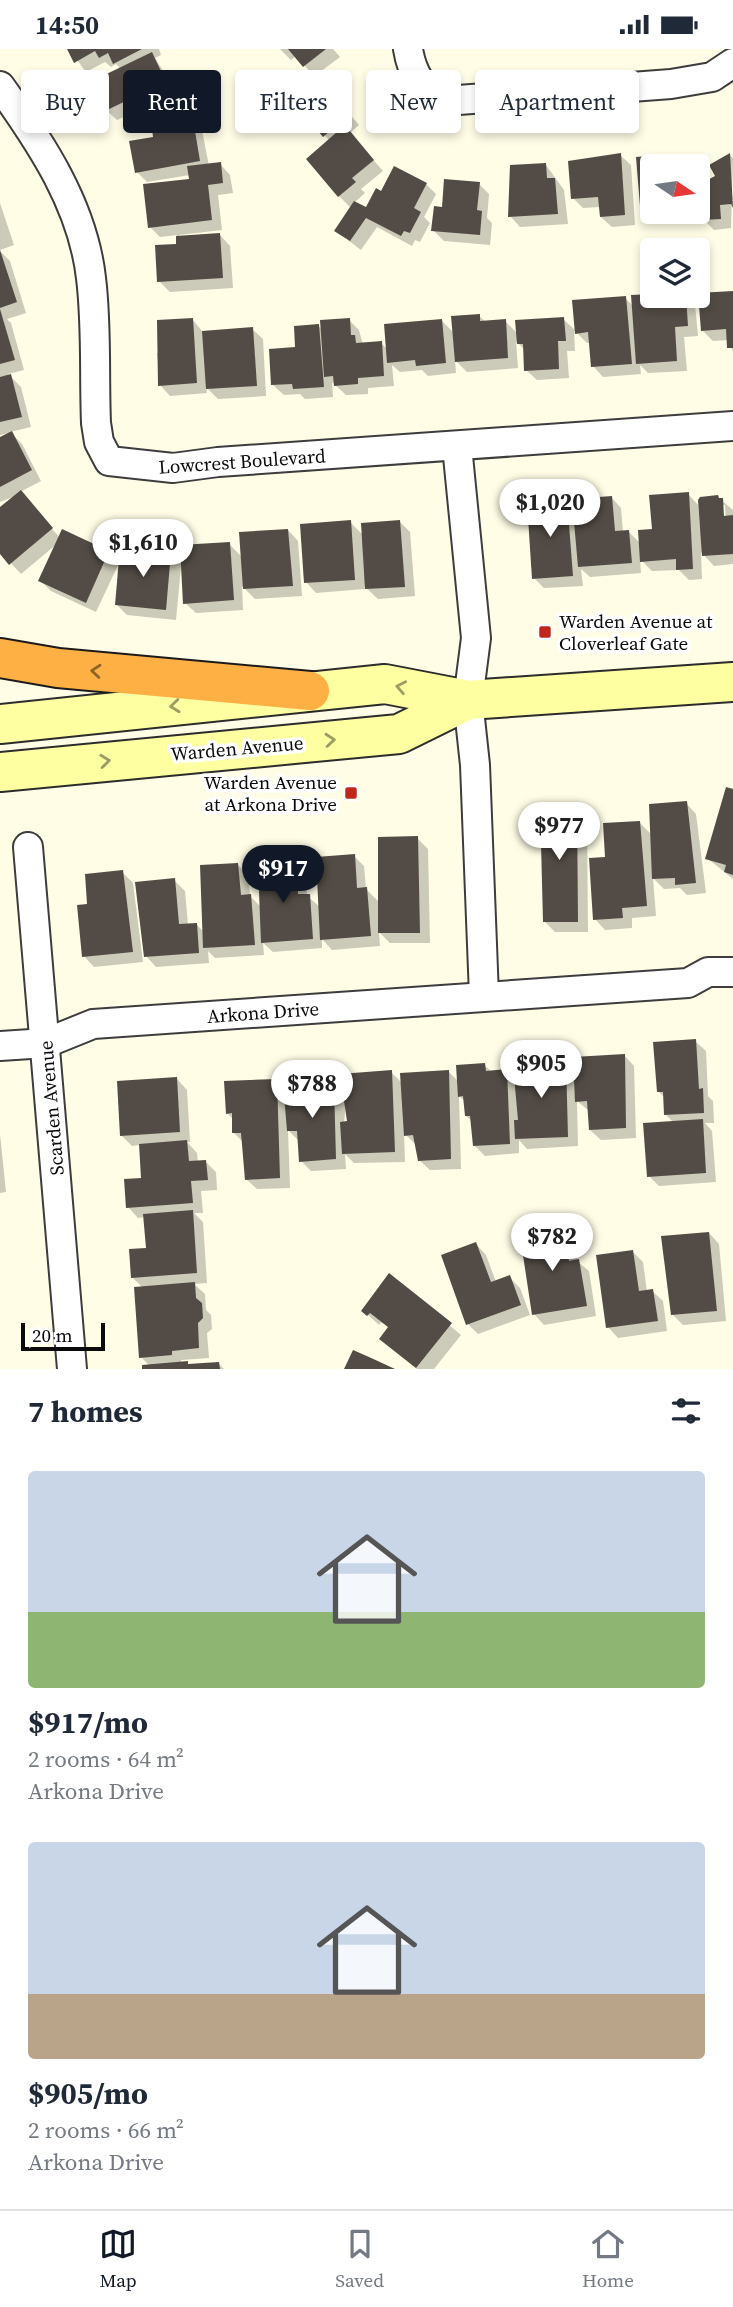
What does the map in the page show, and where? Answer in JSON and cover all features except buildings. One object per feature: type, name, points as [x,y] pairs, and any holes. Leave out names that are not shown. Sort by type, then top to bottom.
[{"type":"highway","points":[[0,658],[58,668],[310,691]]},
{"type":"main road","name":"Warden Avenue","points":[[0,725],[385,684],[468,700],[733,681]]},
{"type":"main road","name":"Warden Avenue","points":[[0,772],[399,734],[468,700]]},
{"type":"street","points":[[408,49],[412,68],[428,92],[444,101],[671,84],[712,77],[733,63]]},
{"type":"street","name":"Lowcrest Boulevard","points":[[0,86],[44,150],[70,202],[82,238],[91,276],[96,423],[99,442],[109,461],[173,468],[733,426]]},
{"type":"street","points":[[457,446],[476,638],[468,700],[475,765],[484,996]]},
{"type":"street","name":"Scarden Avenue","points":[[28,847],[72,1369]]},
{"type":"street","name":"Arkona Drive","points":[[0,1046],[46,1042],[93,1024],[688,983],[708,972],[733,972]]},
{"type":"place","name":"Warden Avenue at Cloverleaf Gate","points":[[545,632]]},
{"type":"place","name":"Warden Avenue at Arkona Drive","points":[[351,793]]}]
